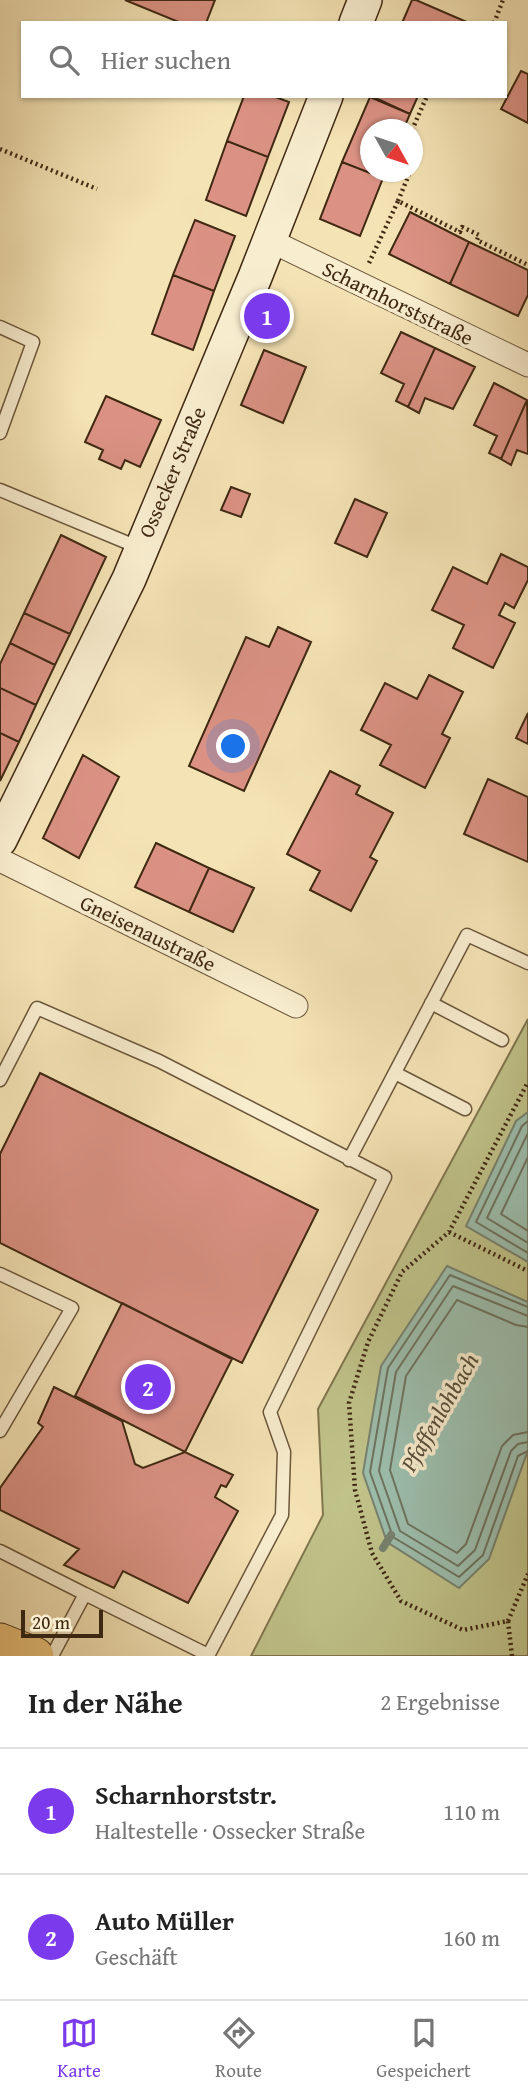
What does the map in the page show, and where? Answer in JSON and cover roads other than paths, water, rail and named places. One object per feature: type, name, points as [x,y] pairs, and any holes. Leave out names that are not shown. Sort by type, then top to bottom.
[{"type":"main road","points":[[0,1642],[35,1656]]},
{"type":"street","points":[[357,21],[365,0]]},
{"type":"street","name":"Ossecker Straße","points":[[0,840],[129,579],[325,98]]},
{"type":"street","name":"Scharnhorststraße","points":[[269,240],[528,365]]},
{"type":"street","name":"Gneisenaustraße","points":[[0,860],[296,1006]]},
{"type":"lane","points":[[0,327],[33,342],[0,433]]},
{"type":"lane","points":[[0,490],[140,548]]},
{"type":"lane","points":[[349,1160],[467,934],[528,963]]},
{"type":"lane","points":[[431,1003],[502,1040]]},
{"type":"lane","points":[[0,1080],[37,1008],[159,1061],[385,1177],[270,1412],[284,1452],[282,1515],[208,1656],[0,1550]]},
{"type":"lane","points":[[395,1073],[465,1109]]},
{"type":"lane","points":[[0,1431],[5,1412],[72,1308],[1,1277]]},
{"type":"lane","points":[[52,1656],[85,1594]]},
{"type":"water","points":[[528,1112],[528,1262],[466,1226],[516,1121]]},
{"type":"water","points":[[447,1266],[528,1302],[528,1450],[489,1559],[459,1588],[387,1542],[363,1473],[381,1366]]},
{"type":"waterway","name":"Pfaffenlohbach","points":[[383,1548],[391,1535]]},
{"type":"place","name":"Scharnhorststr.","points":[[267,316]]},
{"type":"place","name":"Auto Müller","points":[[148,1387]]}]
